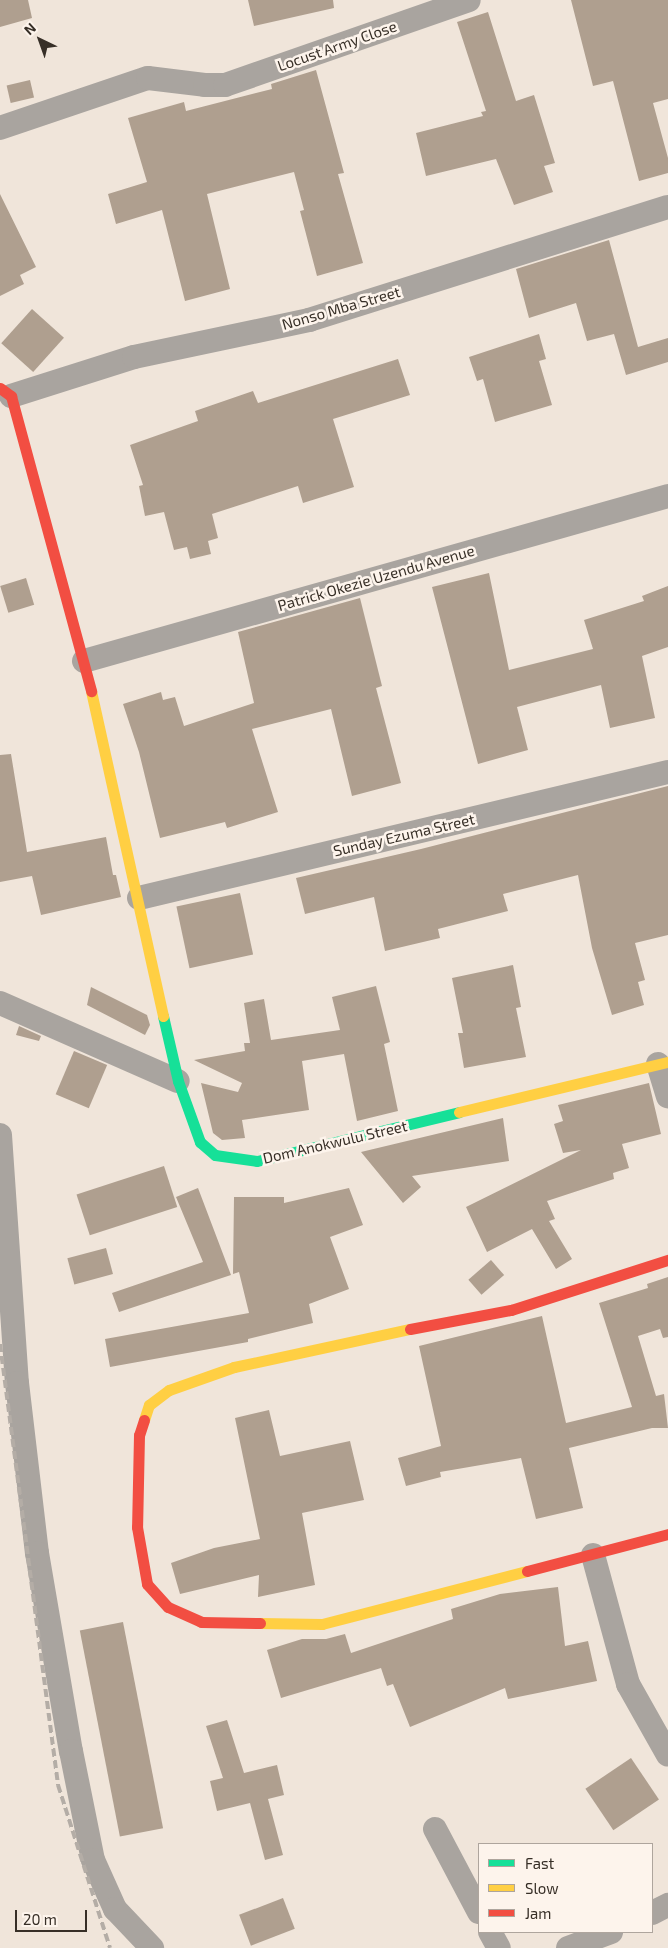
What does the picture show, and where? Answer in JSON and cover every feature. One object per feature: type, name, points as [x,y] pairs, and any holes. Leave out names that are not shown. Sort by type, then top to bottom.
[{"type":"street","name":"Locust Army Close","points":[[0,128],[148,78],[205,85],[225,85],[469,0]]},
{"type":"street","name":"Nonso Mba Street","points":[[6,392],[134,357],[309,320],[668,206]]},
{"type":"street","name":"Dom Anokwulu Street","points":[[6,392],[84,660],[139,898],[178,1081],[200,1142],[215,1155],[257,1161],[663,1063]]},
{"type":"street","name":"Patrick Okezie Uzendu Avenue","points":[[84,660],[668,496]]},
{"type":"street","name":"Sunday Ezuma Street","points":[[139,898],[668,772]]},
{"type":"street","points":[[0,1003],[178,1081]]},
{"type":"street","points":[[663,1063],[668,1097]]},
{"type":"street","points":[[0,1135],[17,1383],[37,1553],[71,1751],[93,1860],[115,1909],[152,1948]]},
{"type":"street","points":[[668,1260],[511,1310],[356,1339],[234,1367],[169,1390],[149,1405],[139,1435],[136,1527],[147,1584],[168,1608],[201,1622],[322,1624],[668,1534]]},
{"type":"street","points":[[593,1555],[628,1684],[668,1755]]},
{"type":"street","points":[[435,1829],[478,1910]]},
{"type":"street","points":[[653,1912],[668,1905]]},
{"type":"street","points":[[491,1933],[499,1948]]},
{"type":"street","points":[[568,1948],[607,1933]]},
{"type":"building","points":[[0,0],[28,0],[32,18],[0,27]]},
{"type":"building","points":[[248,0],[333,0],[334,8],[254,26]]},
{"type":"building","points":[[571,0],[668,0],[668,99],[653,103],[668,158],[668,173],[639,181],[613,81],[593,86]]},
{"type":"building","points":[[488,12],[516,101],[534,95],[555,163],[544,166],[553,192],[514,205],[496,159],[426,176],[416,133],[483,116],[481,112],[486,111],[457,22]]},
{"type":"building","points":[[316,70],[344,173],[338,174],[363,263],[317,276],[300,211],[304,210],[294,172],[207,194],[230,289],[185,301],[162,210],[116,224],[108,194],[147,182],[128,118],[184,102],[186,111],[272,89],[271,84]]},
{"type":"building","points":[[30,80],[34,98],[11,103],[7,85]]},
{"type":"building","points":[[0,194],[36,267],[20,275],[24,284],[0,296]]},
{"type":"building","points":[[609,240],[638,347],[668,338],[668,362],[626,375],[614,334],[587,341],[576,303],[529,318],[516,269]]},
{"type":"building","points":[[32,309],[64,338],[33,372],[1,343]]},
{"type":"building","points":[[539,334],[546,359],[539,361],[552,405],[495,422],[483,379],[477,381],[469,357]]},
{"type":"building","points":[[398,359],[410,395],[333,419],[354,487],[303,503],[298,486],[212,514],[218,538],[208,541],[211,554],[190,559],[187,547],[174,550],[164,512],[145,516],[139,486],[143,485],[130,445],[198,421],[195,411],[253,391],[258,403]]},
{"type":"building","points":[[489,573],[509,670],[593,649],[584,620],[644,601],[642,596],[668,586],[668,647],[642,656],[655,718],[610,728],[601,685],[517,707],[528,750],[478,764],[432,587]]},
{"type":"building","points":[[26,578],[34,605],[8,613],[0,586]]},
{"type":"building","points":[[360,598],[382,686],[376,688],[401,783],[352,796],[331,709],[252,729],[278,812],[227,828],[225,822],[160,838],[139,752],[123,704],[161,692],[163,700],[175,697],[184,726],[254,703],[238,632]]},
{"type":"building","points":[[11,754],[27,852],[106,837],[113,875],[116,875],[121,897],[41,915],[32,876],[0,882],[0,755]]},
{"type":"building","points":[[668,786],[668,935],[635,943],[645,980],[638,982],[644,1005],[612,1015],[592,948],[578,875],[503,894],[508,911],[438,929],[440,938],[385,951],[374,897],[305,914],[296,878],[421,849]]},
{"type":"building","points":[[240,893],[253,955],[190,968],[176,907]]},
{"type":"building","points":[[513,965],[521,1007],[516,1008],[526,1057],[464,1068],[458,1033],[463,1033],[452,978]]},
{"type":"building","points":[[376,986],[390,1042],[384,1044],[398,1111],[357,1121],[344,1054],[302,1061],[309,1110],[242,1120],[245,1138],[222,1140],[213,1133],[201,1083],[238,1092],[242,1083],[194,1060],[245,1051],[244,1043],[250,1043],[244,1003],[264,999],[271,1040],[340,1030],[332,997]]},
{"type":"building","points":[[91,987],[147,1015],[150,1025],[145,1035],[87,1005]]},
{"type":"building","points":[[19,1026],[41,1036],[39,1041],[16,1035]]},
{"type":"building","points":[[74,1051],[107,1065],[89,1108],[56,1094]]},
{"type":"building","points":[[649,1083],[661,1134],[622,1144],[629,1168],[613,1173],[614,1179],[547,1201],[555,1219],[549,1221],[572,1259],[556,1269],[532,1229],[487,1252],[466,1207],[581,1150],[563,1153],[554,1124],[563,1121],[558,1105]]},
{"type":"building","points":[[503,1118],[509,1161],[412,1176],[421,1187],[403,1203],[361,1152]]},
{"type":"building","points":[[164,1166],[177,1207],[90,1235],[77,1194]]},
{"type":"building","points":[[198,1188],[231,1275],[119,1312],[112,1293],[203,1262],[176,1197]]},
{"type":"building","points":[[349,1188],[363,1225],[330,1237],[349,1289],[309,1304],[313,1323],[248,1339],[248,1342],[110,1367],[105,1339],[249,1313],[239,1272],[233,1274],[234,1197],[284,1197],[284,1203]]},
{"type":"building","points":[[106,1248],[113,1274],[74,1284],[67,1258]]},
{"type":"building","points":[[491,1260],[504,1275],[481,1295],[468,1280]]},
{"type":"building","points":[[668,1277],[668,1337],[663,1338],[660,1329],[638,1336],[656,1396],[664,1394],[668,1428],[652,1428],[569,1448],[583,1508],[536,1519],[521,1458],[440,1472],[441,1477],[406,1486],[398,1458],[441,1446],[419,1346],[542,1316],[566,1423],[632,1407],[599,1303],[648,1288],[647,1284]]},
{"type":"building","points":[[269,1410],[280,1456],[350,1441],[364,1500],[302,1513],[315,1585],[258,1597],[259,1575],[180,1594],[171,1563],[214,1548],[260,1539],[235,1418]]},
{"type":"building","points":[[558,1587],[565,1646],[588,1641],[597,1681],[508,1699],[505,1688],[410,1727],[393,1684],[387,1686],[381,1668],[281,1698],[267,1650],[302,1639],[326,1639],[345,1634],[351,1653],[453,1619],[451,1609],[500,1594]]},
{"type":"building","points":[[123,1622],[163,1828],[120,1837],[80,1630]]},
{"type":"building","points":[[227,1720],[244,1773],[277,1765],[284,1795],[268,1799],[283,1855],[265,1860],[250,1803],[217,1811],[210,1781],[223,1778],[206,1726]]},
{"type":"building","points":[[631,1758],[659,1799],[613,1830],[585,1789]]},
{"type":"building","points":[[283,1898],[295,1929],[251,1946],[239,1915]]},
{"type":"railway","points":[[0,1344],[58,1785],[110,1948]]},
{"type":"traffic: fast","points":[[163,1016],[178,1081],[200,1142],[215,1155],[257,1161],[459,1112]]},
{"type":"traffic: slow","points":[[91,691],[163,1016]]},
{"type":"traffic: slow","points":[[459,1112],[668,1062]]},
{"type":"traffic: slow","points":[[144,1420],[149,1405],[169,1390],[234,1367],[410,1329]]},
{"type":"traffic: slow","points":[[260,1623],[322,1624],[527,1571]]},
{"type":"traffic: jam","points":[[0,388],[11,396],[91,691]]},
{"type":"traffic: jam","points":[[410,1329],[511,1310],[668,1260]]},
{"type":"traffic: jam","points":[[144,1420],[139,1435],[137,1527],[147,1584],[168,1607],[201,1622],[260,1623]]},
{"type":"traffic: jam","points":[[527,1571],[668,1534]]}]
